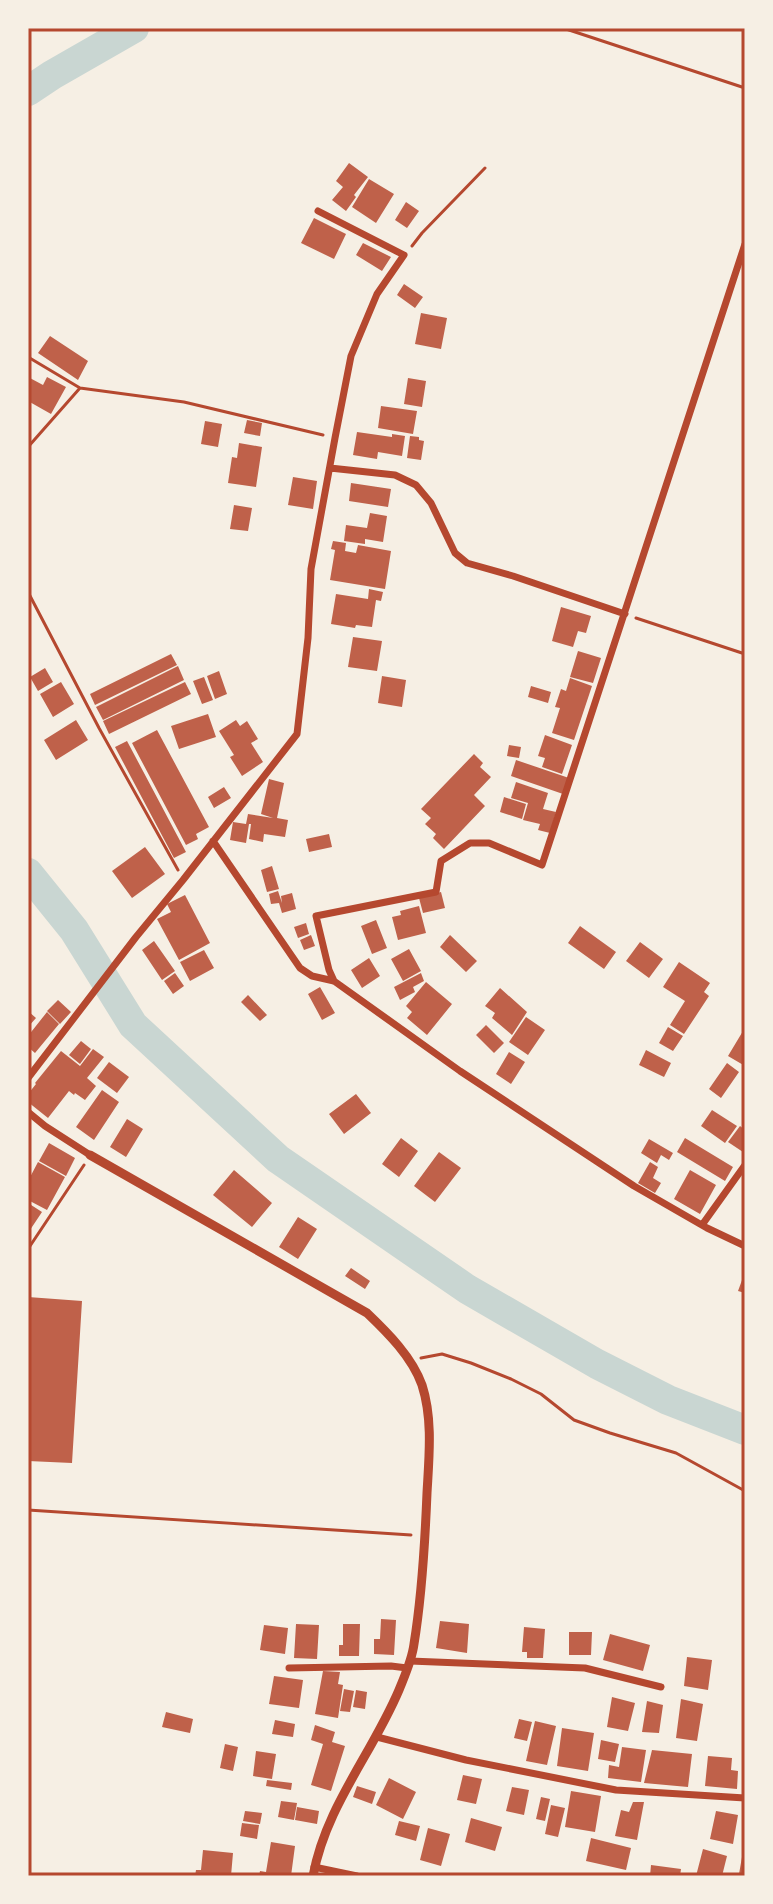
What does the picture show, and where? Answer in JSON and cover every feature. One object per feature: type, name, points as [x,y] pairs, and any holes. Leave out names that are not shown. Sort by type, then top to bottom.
[{"type":"street","points":[[28,1078],[297,734],[308,638],[311,569],[351,356],[377,294],[404,255],[318,211]]},
{"type":"street","points":[[334,981],[316,916],[436,892],[441,861],[470,843],[489,843],[542,865],[745,244]]},
{"type":"street","points":[[330,468],[395,475],[416,485],[431,503],[455,553],[467,563],[625,614]]},
{"type":"street","points":[[213,841],[300,968],[312,976],[334,981],[460,1071],[634,1186],[745,1246]]},
{"type":"street","points":[[28,1112],[90,1155],[367,1313],[409,1360],[421,1384],[430,1435],[425,1536],[414,1645],[409,1664],[377,1737],[334,1810],[314,1872],[357,1876]]},
{"type":"street","points":[[702,1225],[745,1165]]},
{"type":"street","points":[[289,1668],[409,1664],[585,1668],[661,1687]]},
{"type":"street","points":[[377,1737],[466,1760],[616,1790],[745,1798]]},
{"type":"path","points":[[563,28],[745,88]]},
{"type":"path","points":[[404,255],[485,168]]},
{"type":"path","points":[[28,357],[80,388],[184,402],[335,438]]},
{"type":"path","points":[[28,447],[80,388]]},
{"type":"path","points":[[28,592],[183,880]]},
{"type":"path","points":[[625,614],[745,654]]},
{"type":"path","points":[[28,1249],[90,1155]]},
{"type":"path","points":[[409,1360],[442,1354],[471,1363],[541,1394],[574,1420],[676,1453],[745,1491]]},
{"type":"path","points":[[28,1510],[425,1536]]},
{"type":"building","points":[[349,163],[368,177],[346,211],[332,200],[343,187],[336,181]]},
{"type":"building","points":[[369,179],[394,194],[376,223],[352,207]]},
{"type":"building","points":[[406,202],[419,211],[407,228],[395,220]]},
{"type":"building","points":[[314,218],[346,234],[334,259],[301,243]]},
{"type":"building","points":[[363,243],[391,257],[382,271],[356,255]]},
{"type":"building","points":[[404,284],[423,297],[415,308],[397,295]]},
{"type":"building","points":[[421,313],[447,318],[441,349],[415,344]]},
{"type":"building","points":[[50,336],[88,361],[78,380],[38,353]]},
{"type":"building","points":[[28,377],[43,385],[47,377],[66,387],[51,414],[28,401]]},
{"type":"building","points":[[408,378],[426,381],[422,407],[404,404]]},
{"type":"building","points":[[381,406],[417,411],[413,434],[378,428]]},
{"type":"building","points":[[247,420],[262,423],[260,436],[244,433]]},
{"type":"building","points":[[205,421],[222,424],[218,447],[201,444]]},
{"type":"building","points":[[357,432],[405,436],[402,456],[378,452],[377,459],[353,455]]},
{"type":"building","points":[[410,436],[424,441],[421,460],[407,458]]},
{"type":"building","points":[[239,443],[262,447],[256,487],[228,483],[232,457],[237,458]]},
{"type":"building","points":[[293,477],[317,481],[313,509],[288,505]]},
{"type":"building","points":[[351,483],[391,489],[388,507],[349,501]]},
{"type":"building","points":[[234,505],[252,508],[248,531],[230,529]]},
{"type":"building","points":[[370,513],[387,516],[383,542],[365,539],[365,544],[344,541],[346,525],[367,528]]},
{"type":"building","points":[[333,541],[346,543],[345,551],[356,553],[358,545],[391,551],[385,589],[330,580],[335,550],[331,549]]},
{"type":"building","points":[[369,589],[383,592],[381,601],[376,600],[372,627],[331,624],[336,594],[368,599]]},
{"type":"building","points":[[561,607],[591,616],[586,633],[578,631],[573,647],[552,641]]},
{"type":"building","points":[[353,637],[382,641],[377,671],[348,667]]},
{"type":"building","points":[[578,651],[601,658],[593,683],[570,677]]},
{"type":"building","points":[[171,654],[177,665],[95,705],[90,694]]},
{"type":"building","points":[[178,666],[184,680],[103,720],[96,707]]},
{"type":"building","points":[[45,668],[53,682],[38,691],[30,677]]},
{"type":"building","points":[[219,671],[227,694],[215,699],[207,676]]},
{"type":"building","points":[[382,676],[406,680],[402,707],[378,703]]},
{"type":"building","points":[[204,677],[213,700],[202,704],[193,681]]},
{"type":"building","points":[[570,678],[592,686],[574,740],[552,733],[560,708],[555,707],[561,689],[566,691]]},
{"type":"building","points":[[61,682],[74,704],[53,717],[40,694]]},
{"type":"building","points":[[185,682],[191,694],[109,734],[103,721]]},
{"type":"building","points":[[531,686],[551,692],[548,703],[528,697]]},
{"type":"building","points":[[208,714],[216,737],[179,749],[171,726]]},
{"type":"building","points":[[76,720],[88,740],[56,760],[44,740]]},
{"type":"building","points":[[236,720],[240,726],[247,721],[258,739],[251,743],[263,762],[242,776],[230,757],[234,755],[219,731]]},
{"type":"building","points":[[157,730],[209,827],[196,834],[198,839],[186,845],[132,743]]},
{"type":"building","points":[[545,735],[572,745],[562,774],[542,767],[545,758],[538,756]]},
{"type":"building","points":[[127,741],[186,852],[174,858],[115,747]]},
{"type":"building","points":[[509,745],[521,747],[519,758],[507,756]]},
{"type":"building","points":[[474,754],[483,763],[480,767],[491,777],[474,795],[485,806],[444,849],[433,838],[436,834],[425,824],[431,818],[421,809]]},
{"type":"building","points":[[516,760],[569,778],[563,794],[511,776]]},
{"type":"building","points":[[269,779],[284,783],[277,818],[288,820],[285,837],[264,834],[263,842],[249,839],[249,824],[246,843],[230,840],[233,822],[246,824],[248,814],[273,818],[261,814]]},
{"type":"building","points":[[516,782],[548,793],[543,809],[556,812],[550,833],[538,830],[540,824],[523,820],[528,803],[511,798]]},
{"type":"building","points":[[224,787],[231,798],[214,808],[208,797]]},
{"type":"building","points":[[504,797],[526,804],[522,819],[500,812]]},
{"type":"building","points":[[329,834],[332,847],[309,852],[306,839]]},
{"type":"building","points":[[145,847],[165,874],[132,898],[112,871]]},
{"type":"building","points":[[272,866],[279,889],[267,892],[261,870]]},
{"type":"building","points":[[278,891],[282,903],[281,896],[292,893],[296,909],[282,913],[279,903],[271,904],[269,894]]},
{"type":"building","points":[[441,892],[445,908],[423,913],[419,898]]},
{"type":"building","points":[[185,895],[210,943],[179,960],[157,919],[171,912],[167,904]]},
{"type":"building","points":[[419,906],[426,933],[398,940],[392,917],[401,915],[400,911]]},
{"type":"building","points":[[376,920],[387,948],[372,954],[361,926]]},
{"type":"building","points":[[306,923],[309,934],[298,938],[294,927]]},
{"type":"building","points":[[580,926],[616,952],[604,969],[568,943]]},
{"type":"building","points":[[311,935],[315,946],[304,950],[300,940]]},
{"type":"building","points":[[450,935],[477,961],[466,972],[440,947]]},
{"type":"building","points":[[154,941],[175,971],[162,980],[142,950]]},
{"type":"building","points":[[640,942],[663,959],[649,978],[626,961]]},
{"type":"building","points":[[409,949],[421,971],[403,981],[391,959]]},
{"type":"building","points":[[204,950],[214,968],[190,981],[180,962]]},
{"type":"building","points":[[369,958],[380,976],[362,988],[351,970]]},
{"type":"building","points":[[679,962],[710,983],[704,992],[709,996],[684,1034],[670,1025],[685,1001],[663,987]]},
{"type":"building","points":[[175,973],[184,986],[173,994],[164,981]]},
{"type":"building","points":[[421,973],[424,981],[413,987],[415,992],[400,1000],[394,987]]},
{"type":"building","points":[[426,982],[452,1004],[427,1035],[407,1018],[412,1012],[406,1006]]},
{"type":"building","points":[[320,987],[335,1013],[322,1020],[308,994]]},
{"type":"building","points":[[500,988],[527,1012],[512,1035],[492,1018],[495,1013],[485,1006]]},
{"type":"building","points":[[248,995],[267,1015],[260,1021],[241,1002]]},
{"type":"building","points":[[58,1000],[71,1012],[60,1024],[47,1011]]},
{"type":"building","points":[[28,1011],[36,1018],[28,1027]]},
{"type":"building","points":[[47,1012],[59,1024],[35,1053],[28,1047],[28,1036]]},
{"type":"building","points":[[526,1017],[545,1030],[528,1055],[509,1042]]},
{"type":"building","points":[[486,1025],[504,1043],[494,1053],[476,1035]]},
{"type":"building","points":[[668,1027],[683,1036],[673,1051],[659,1043]]},
{"type":"building","points":[[743,1031],[745,1033],[745,1066],[728,1056]]},
{"type":"building","points":[[81,1041],[91,1049],[80,1064],[69,1055]]},
{"type":"building","points":[[93,1049],[104,1057],[87,1078],[96,1086],[85,1100],[69,1091],[48,1118],[28,1102],[28,1094],[35,1083],[61,1051],[80,1066]]},
{"type":"building","points":[[646,1050],[671,1063],[664,1077],[639,1065]]},
{"type":"building","points":[[509,1052],[525,1062],[511,1084],[496,1074]]},
{"type":"building","points":[[109,1062],[129,1077],[117,1093],[97,1078]]},
{"type":"building","points":[[727,1063],[739,1072],[721,1098],[709,1089]]},
{"type":"building","points":[[102,1090],[119,1102],[94,1140],[76,1127]]},
{"type":"building","points":[[356,1094],[371,1113],[344,1134],[329,1114]]},
{"type":"building","points":[[712,1110],[737,1126],[725,1143],[701,1126]]},
{"type":"building","points":[[127,1119],[143,1129],[126,1157],[110,1147]]},
{"type":"building","points":[[740,1126],[745,1130],[743,1152],[728,1142]]},
{"type":"building","points":[[401,1138],[418,1151],[399,1177],[382,1164]]},
{"type":"building","points":[[685,1138],[733,1167],[725,1181],[677,1152]]},
{"type":"building","points":[[649,1139],[673,1153],[669,1160],[661,1155],[657,1163],[641,1153]]},
{"type":"building","points":[[49,1143],[75,1158],[66,1176],[39,1161]]},
{"type":"building","points":[[439,1152],[461,1168],[435,1202],[414,1186]]},
{"type":"building","points":[[38,1162],[65,1177],[47,1210],[28,1200],[28,1181]]},
{"type":"building","points":[[650,1162],[658,1167],[653,1178],[661,1183],[655,1193],[638,1183]]},
{"type":"building","points":[[234,1170],[272,1203],[252,1227],[213,1195]]},
{"type":"building","points":[[690,1170],[716,1185],[700,1214],[674,1199]]},
{"type":"building","points":[[28,1203],[42,1212],[28,1233]]},
{"type":"building","points":[[298,1217],[317,1229],[298,1259],[279,1247]]},
{"type":"building","points":[[351,1268],[370,1281],[365,1289],[345,1276]]},
{"type":"building","points":[[745,1272],[745,1293],[738,1291]]},
{"type":"building","points":[[28,1297],[82,1301],[72,1463],[28,1461]]},
{"type":"building","points":[[381,1619],[396,1620],[394,1655],[374,1654],[374,1639],[380,1639]]},
{"type":"building","points":[[440,1621],[469,1624],[467,1653],[436,1648]]},
{"type":"building","points":[[296,1624],[319,1625],[317,1659],[294,1658]]},
{"type":"building","points":[[343,1624],[360,1624],[359,1656],[339,1656],[339,1645],[343,1645]]},
{"type":"building","points":[[264,1625],[288,1628],[285,1654],[260,1650]]},
{"type":"building","points":[[524,1627],[545,1629],[543,1658],[527,1658],[527,1652],[522,1652]]},
{"type":"building","points":[[569,1632],[592,1632],[591,1655],[569,1655]]},
{"type":"building","points":[[610,1634],[650,1645],[643,1671],[603,1660]]},
{"type":"building","points":[[687,1657],[712,1660],[708,1690],[684,1686]]},
{"type":"building","points":[[323,1671],[340,1672],[338,1684],[343,1685],[338,1718],[315,1714]]},
{"type":"building","points":[[274,1676],[303,1680],[299,1708],[269,1704]]},
{"type":"building","points":[[344,1689],[354,1691],[350,1712],[340,1711]]},
{"type":"building","points":[[356,1690],[367,1692],[365,1709],[353,1707]]},
{"type":"building","points":[[612,1697],[635,1703],[628,1731],[607,1727]]},
{"type":"building","points":[[681,1699],[703,1704],[697,1741],[676,1738]]},
{"type":"building","points":[[647,1701],[663,1705],[659,1733],[642,1732]]},
{"type":"building","points":[[166,1712],[193,1719],[190,1733],[162,1727]]},
{"type":"building","points":[[519,1719],[532,1722],[527,1741],[514,1738]]},
{"type":"building","points":[[275,1720],[295,1724],[293,1737],[272,1734]]},
{"type":"building","points":[[535,1721],[556,1726],[547,1765],[526,1761]]},
{"type":"building","points":[[315,1725],[335,1732],[332,1742],[345,1746],[331,1791],[311,1785],[323,1744],[311,1740]]},
{"type":"building","points":[[562,1728],[594,1733],[588,1771],[557,1766]]},
{"type":"building","points":[[601,1740],[619,1744],[615,1762],[598,1759]]},
{"type":"building","points":[[225,1744],[238,1747],[233,1771],[220,1768]]},
{"type":"building","points":[[622,1747],[646,1750],[641,1782],[608,1778],[609,1765],[619,1767]]},
{"type":"building","points":[[652,1750],[692,1754],[688,1787],[644,1783]]},
{"type":"building","points":[[256,1751],[276,1754],[272,1779],[253,1776]]},
{"type":"building","points":[[708,1756],[732,1758],[731,1770],[738,1771],[737,1789],[705,1786]]},
{"type":"building","points":[[463,1775],[482,1779],[476,1804],[457,1800]]},
{"type":"building","points":[[389,1778],[416,1792],[403,1819],[376,1805]]},
{"type":"building","points":[[267,1780],[292,1783],[291,1790],[266,1786]]},
{"type":"building","points":[[357,1786],[376,1792],[372,1804],[353,1797]]},
{"type":"building","points":[[512,1787],[529,1790],[524,1815],[506,1811]]},
{"type":"building","points":[[571,1791],[601,1796],[595,1832],[565,1827]]},
{"type":"building","points":[[541,1797],[550,1799],[545,1821],[536,1819]]},
{"type":"building","points":[[281,1801],[297,1803],[294,1820],[278,1817]]},
{"type":"building","points":[[633,1802],[644,1802],[637,1840],[615,1836],[621,1810],[629,1812]]},
{"type":"building","points":[[551,1805],[565,1808],[558,1837],[545,1834]]},
{"type":"building","points":[[297,1807],[319,1811],[317,1824],[295,1820]]},
{"type":"building","points":[[245,1811],[262,1813],[260,1824],[243,1821]]},
{"type":"building","points":[[716,1811],[738,1815],[733,1844],[710,1839]]},
{"type":"building","points":[[471,1818],[502,1827],[495,1851],[465,1842]]},
{"type":"building","points":[[399,1821],[420,1826],[416,1841],[395,1835]]},
{"type":"building","points":[[242,1823],[259,1825],[257,1839],[240,1836]]},
{"type":"building","points":[[428,1828],[450,1834],[441,1866],[420,1860]]},
{"type":"building","points":[[591,1838],[631,1848],[626,1870],[586,1861]]},
{"type":"building","points":[[271,1842],[295,1846],[291,1876],[259,1876],[260,1871],[266,1872]]},
{"type":"building","points":[[703,1849],[727,1856],[722,1876],[696,1876]]},
{"type":"building","points":[[203,1850],[233,1853],[231,1876],[195,1876],[196,1870],[201,1870]]},
{"type":"building","points":[[742,1857],[745,1858],[745,1875],[739,1874]]},
{"type":"building","points":[[651,1865],[681,1869],[680,1876],[650,1876]]},
{"type":"waterway","points":[[28,91],[134,28]]},
{"type":"waterway","points":[[28,873],[74,930],[133,1025],[278,1159],[467,1289],[597,1364],[668,1400],[745,1430]]}]
